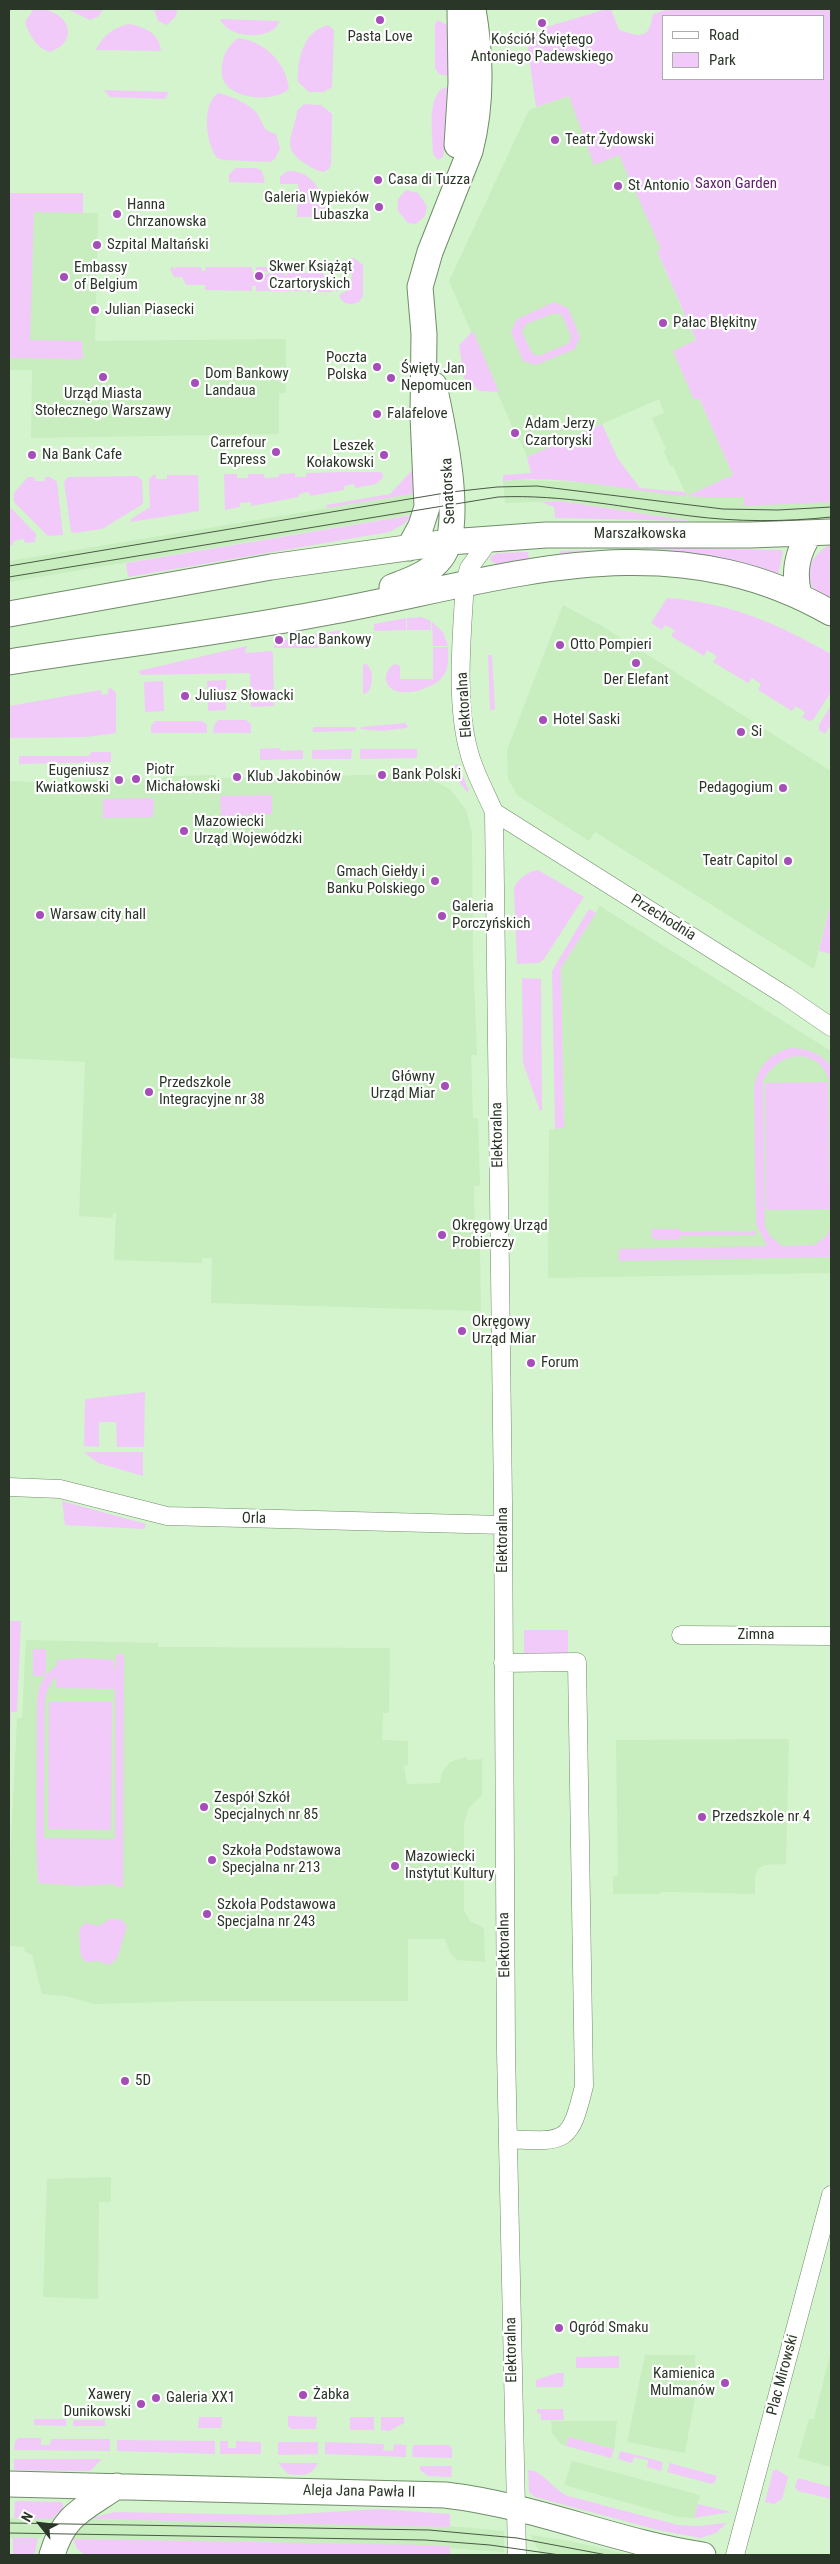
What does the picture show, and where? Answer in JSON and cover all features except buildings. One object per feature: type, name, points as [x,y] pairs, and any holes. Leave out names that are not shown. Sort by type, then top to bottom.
[{"type":"main road","name":"Senatorska","points":[[452,195],[462,83],[460,9]]},
{"type":"main road","name":"Senatorska","points":[[409,548],[422,526],[427,507],[423,416],[424,334],[420,287],[424,268],[470,151],[478,109],[477,33],[473,9]]},
{"type":"main road","name":"Senatorska","points":[[335,611],[420,576],[441,558],[449,542],[452,503],[447,452],[424,334]]},
{"type":"main road","name":"Marszałkowska","points":[[449,542],[546,535],[821,532]]},
{"type":"main road","points":[[799,595],[795,572],[802,545],[821,532]]},
{"type":"main road","points":[[9,614],[271,567],[449,542]]},
{"type":"main road","name":"Marszałkowska","points":[[465,582],[551,568],[622,562],[696,565],[752,578],[799,595],[831,613]]},
{"type":"main road","points":[[9,662],[335,611],[465,582]]},
{"type":"main road","name":"Aleja Jana Pawła II","points":[[9,2484],[430,2493],[464,2497],[654,2546],[703,2555]]},
{"type":"main road","points":[[52,2555],[62,2529],[68,2520],[117,2486]]},
{"type":"street","name":"Elektoralna","points":[[491,538],[470,568],[465,582],[462,646],[463,719],[469,752],[494,812],[508,2139],[517,2555]]},
{"type":"street","name":"Przechodnia","points":[[494,812],[786,996],[831,1027]]},
{"type":"street","name":"Orla","points":[[9,1487],[60,1489],[167,1516],[503,1525]]},
{"type":"street","name":"Zimna","points":[[681,1635],[831,1636]]},
{"type":"street","points":[[503,1663],[578,1662],[584,2086],[577,2115],[570,2130],[562,2138],[554,2140],[508,2139]]},
{"type":"street","name":"Plac Mirowski","points":[[735,2555],[831,2195]]},
{"type":"shaded area","points":[[630,75],[661,250],[657,252],[696,341],[673,351],[695,400],[699,398],[733,475],[688,496],[831,494],[831,522],[752,525],[690,521],[560,501],[505,503],[503,481],[516,480],[581,482],[687,496],[664,452],[666,449],[652,418],[664,413],[659,399],[527,457],[449,281],[529,110]]},
{"type":"shaded area","points":[[9,193],[83,193],[83,213],[98,213],[95,341],[286,339],[286,393],[279,393],[279,434],[31,438],[32,370],[9,370]]},
{"type":"shaded area","points":[[419,493],[415,514],[9,582],[9,561]]},
{"type":"shaded area","points":[[563,605],[602,626],[831,771],[831,902],[814,969],[595,832],[589,841],[517,795],[508,779],[507,750]]},
{"type":"shaded area","points":[[411,774],[427,777],[450,789],[466,810],[472,832],[473,955],[477,1055],[471,1055],[473,1118],[478,1119],[480,1185],[474,1186],[475,1246],[480,1247],[481,1311],[211,1303],[212,1258],[202,1258],[202,1263],[114,1260],[116,1213],[113,1213],[113,1218],[79,1216],[85,1062],[9,1058],[9,781],[60,783],[61,780],[149,779],[171,776],[216,775],[216,778],[223,778]]},
{"type":"shaded area","points":[[600,906],[831,1051],[831,1273],[548,1278],[549,1130],[564,1128],[561,968]]},
{"type":"shaded area","name":"Zespół Szkół Specjalnych nr 85","points":[[26,1640],[158,1643],[158,1647],[390,1648],[389,1713],[383,1713],[382,1740],[408,1741],[408,1765],[404,1766],[407,1784],[440,1783],[442,1772],[450,1762],[466,1757],[467,1760],[482,1759],[482,1795],[469,1808],[464,1823],[464,1910],[470,1921],[484,1928],[485,1962],[457,1960],[450,1953],[445,1939],[408,1939],[408,2001],[194,2001],[94,2004],[65,1996],[42,1994],[32,1955],[25,1952],[24,1947],[9,1946],[9,1879],[17,1718],[22,1718]]},
{"type":"shaded area","name":"Przedszkole nr 4","points":[[789,1739],[786,1864],[764,1865],[758,1869],[755,1877],[755,1894],[661,1892],[660,1894],[613,1894],[613,1877],[618,1875],[616,1740]]},
{"type":"shaded area","points":[[111,2177],[111,2202],[99,2202],[98,2299],[43,2297],[47,2179]]},
{"type":"shaded area","points":[[831,2351],[831,2467],[798,2458],[809,2419],[814,2419]]},
{"type":"shaded area","points":[[645,2355],[695,2355],[696,2391],[685,2453],[627,2442]]},
{"type":"shaded area","points":[[551,2421],[617,2421],[614,2449],[568,2437],[566,2446],[561,2444],[552,2433]]},
{"type":"shaded area","points":[[572,2461],[700,2495],[694,2518],[678,2517],[564,2485]]},
{"type":"shaded area","points":[[9,2518],[55,2519],[40,2538],[9,2538]]},
{"type":"shaded area","points":[[87,2519],[463,2527],[504,2531],[504,2552],[404,2545],[71,2539],[71,2536]]},
{"type":"shaded area","points":[[530,2535],[570,2541],[630,2555],[541,2555]]},
{"type":"green space","points":[[40,9],[58,15],[68,27],[65,41],[50,52],[37,44],[25,22],[33,10]]},
{"type":"green space","points":[[67,9],[103,9],[99,16],[90,20]]},
{"type":"green space","points":[[154,9],[177,9],[176,16],[167,25],[158,21]]},
{"type":"green space","name":"Saxon Garden","points":[[607,9],[611,9],[619,30],[641,35],[648,31],[653,14],[669,9],[831,9],[831,502],[744,506],[744,497],[708,497],[686,496],[663,494],[572,481],[526,479],[503,481],[503,475],[531,473],[527,457],[602,424],[618,459],[640,488],[685,492],[687,496],[733,475],[699,398],[694,400],[673,351],[696,340],[657,251],[661,249],[619,155],[594,165],[569,96],[536,107],[526,36],[544,31],[543,28]]},
{"type":"green space","points":[[220,19],[280,21],[273,30],[259,35],[251,35],[229,29]]},
{"type":"green space","points":[[438,20],[447,25],[448,30],[450,74],[448,76],[439,74],[435,68],[435,24]]},
{"type":"green space","points":[[130,24],[151,32],[158,40],[161,51],[96,50],[110,32]]},
{"type":"green space","points":[[328,25],[334,30],[332,87],[324,92],[309,92],[298,82],[300,56],[307,40],[313,33],[319,28]]},
{"type":"green space","points":[[238,38],[257,43],[272,54],[283,70],[289,89],[275,96],[256,97],[246,96],[230,89],[222,78],[223,60],[228,48]]},
{"type":"green space","points":[[443,88],[450,88],[448,132],[443,157],[438,160],[433,154],[432,109],[434,101]]},
{"type":"green space","points":[[104,90],[169,92],[165,99],[110,97]]},
{"type":"green space","points":[[218,93],[248,105],[256,112],[265,128],[276,134],[280,148],[275,159],[270,162],[217,158],[210,143],[207,115],[213,98]]},
{"type":"green space","points":[[304,104],[321,105],[332,114],[331,164],[329,169],[324,172],[312,168],[298,158],[290,147],[297,111]]},
{"type":"green space","points":[[236,168],[256,168],[262,171],[265,183],[229,182],[229,174]]},
{"type":"green space","points":[[287,171],[296,172],[311,179],[320,192],[326,217],[297,217],[298,184],[280,184],[280,177]]},
{"type":"green space","points":[[406,190],[418,193],[427,206],[425,216],[416,224],[408,223],[398,211],[398,199]]},
{"type":"green space","points":[[9,193],[83,193],[83,213],[34,212],[30,340],[82,341],[83,359],[9,358]]},
{"type":"green space","points":[[354,258],[363,265],[363,296],[359,302],[350,304],[344,302],[339,295],[348,290],[352,276],[348,268],[339,266],[345,260]]},
{"type":"green space","points":[[173,266],[174,270],[176,267],[201,267],[202,271],[205,271],[206,267],[252,267],[252,272],[272,274],[272,272],[256,271],[256,267],[303,268],[303,272],[287,272],[283,277],[287,273],[323,273],[326,283],[332,281],[338,289],[337,292],[335,288],[332,292],[307,292],[307,287],[299,287],[302,288],[302,291],[256,291],[256,286],[252,286],[252,291],[205,290],[205,285],[186,285],[182,277],[174,277],[170,269]]},
{"type":"green space","points":[[554,302],[568,308],[580,337],[575,349],[536,365],[523,361],[511,332],[517,319]],"holes":[[[555,313],[562,315],[571,336],[569,343],[539,356],[532,353],[522,332],[526,324]]]},
{"type":"green space","points":[[473,331],[499,392],[479,391],[464,378],[459,345]]},
{"type":"green space","points":[[414,468],[419,493],[327,508],[326,505],[390,494]]},
{"type":"green space","points":[[382,472],[383,478],[376,484],[355,488],[354,484],[344,486],[344,490],[310,496],[309,492],[299,494],[299,497],[251,506],[251,502],[240,503],[240,507],[225,510],[224,474],[237,474],[237,478],[248,478],[248,474],[264,474],[265,478],[279,477],[279,474],[295,473],[295,477],[306,477],[306,473]]},
{"type":"green space","points":[[156,475],[156,479],[167,479],[167,475],[198,475],[199,511],[131,522],[131,519],[150,507],[149,479]]},
{"type":"green space","points":[[137,476],[142,480],[143,504],[102,529],[71,532],[64,482],[68,477]]},
{"type":"green space","points":[[28,477],[34,477],[35,481],[45,481],[45,477],[50,477],[57,482],[63,535],[48,536],[14,502],[14,493]]},
{"type":"green space","points":[[560,501],[690,521],[555,518],[554,507],[541,502]]},
{"type":"green space","points":[[9,506],[36,534],[35,542],[25,543],[24,539],[13,541],[13,545],[9,546]]},
{"type":"green space","points":[[412,515],[404,524],[389,532],[128,577],[126,563]]},
{"type":"green space","points":[[831,545],[831,602],[815,590],[809,577],[811,564],[819,552]]},
{"type":"green space","points":[[682,548],[782,550],[783,552],[778,575],[723,560],[697,556],[616,552],[560,556],[559,551]]},
{"type":"green space","points":[[528,552],[529,560],[496,564],[490,560],[491,556],[497,553]]},
{"type":"green space","points":[[667,598],[712,604],[752,616],[791,633],[831,654],[831,692],[813,720],[809,721],[802,717],[805,712],[796,706],[792,711],[758,690],[761,684],[752,678],[748,683],[713,662],[717,656],[707,650],[704,656],[671,636],[675,630],[665,625],[662,630],[651,623]]},
{"type":"green space","points":[[421,617],[431,621],[431,630],[407,630],[407,618]]},
{"type":"green space","points":[[406,618],[406,630],[374,631],[374,624]]},
{"type":"green space","points":[[432,622],[443,632],[448,646],[433,646]]},
{"type":"green space","points":[[343,630],[341,646],[319,647],[319,634]]},
{"type":"green space","points":[[317,634],[318,648],[274,648],[274,642]]},
{"type":"green space","points":[[247,646],[245,653],[272,651],[273,653],[274,706],[251,707],[250,673],[141,675],[138,671]]},
{"type":"green space","points":[[433,647],[448,647],[447,668],[438,681],[425,688],[409,692],[396,691],[388,686],[386,674],[395,664],[400,666],[400,679],[433,679]]},
{"type":"green space","points":[[488,655],[492,655],[495,709],[490,711]]},
{"type":"green space","points":[[365,663],[370,669],[372,680],[369,691],[365,694],[363,693],[363,665]]},
{"type":"green space","points":[[226,680],[226,710],[208,711],[207,681]]},
{"type":"green space","points":[[163,681],[164,711],[145,712],[144,682]]},
{"type":"green space","points":[[111,688],[116,693],[116,733],[87,737],[9,738],[9,706],[101,690],[102,695],[108,694],[108,689]]},
{"type":"green space","points":[[831,705],[831,724],[825,734],[819,730],[819,725]]},
{"type":"green space","points":[[218,720],[246,720],[251,724],[251,733],[213,733],[214,725]]},
{"type":"green space","points":[[155,721],[202,721],[207,725],[207,733],[151,733],[151,726]]},
{"type":"green space","points":[[405,723],[408,726],[406,728],[383,731],[360,729],[361,727]]},
{"type":"green space","points":[[314,727],[357,728],[355,731],[314,732],[312,729]]},
{"type":"green space","points":[[280,748],[281,751],[303,750],[303,759],[260,760],[260,749]]},
{"type":"green space","points":[[352,749],[351,759],[312,759],[312,750]]},
{"type":"green space","points":[[360,749],[417,749],[417,758],[360,759]]},
{"type":"green space","points":[[91,752],[111,752],[111,762],[19,764],[19,756],[89,756]]},
{"type":"green space","points":[[458,764],[469,791],[467,792],[449,769]]},
{"type":"green space","points":[[272,795],[272,814],[221,816],[220,796]]},
{"type":"green space","points":[[151,798],[154,800],[153,817],[103,818],[103,799]]},
{"type":"green space","points":[[538,870],[584,897],[544,959],[539,963],[517,964],[514,888],[524,876]]},
{"type":"green space","points":[[831,902],[831,954],[819,951]]},
{"type":"green space","points":[[589,909],[596,913],[561,968],[564,1128],[555,1129],[552,971]]},
{"type":"green space","points":[[522,978],[541,979],[542,1110],[540,1111],[523,1063]]},
{"type":"green space","points":[[790,1048],[813,1052],[827,1061],[831,1066],[831,1087],[827,1074],[820,1064],[801,1056],[790,1057],[780,1062],[763,1081],[765,1226],[770,1236],[782,1246],[815,1245],[827,1235],[831,1226],[831,1257],[619,1261],[619,1249],[767,1246],[756,1224],[754,1089],[758,1074],[765,1062],[776,1054]]},
{"type":"green space","points":[[828,1082],[830,1209],[766,1210],[765,1083]]},
{"type":"green space","points":[[651,1229],[680,1229],[680,1232],[756,1231],[756,1235],[681,1236],[680,1239],[652,1239]]},
{"type":"green space","points":[[145,1392],[144,1447],[117,1447],[116,1422],[99,1422],[99,1447],[84,1446],[85,1399]]},
{"type":"green space","points":[[84,1452],[143,1452],[143,1476],[98,1463]]},
{"type":"green space","points":[[62,1501],[146,1524],[144,1529],[65,1525]]},
{"type":"green space","points":[[9,1621],[21,1621],[17,1712],[11,1712],[10,1739]]},
{"type":"green space","points":[[524,1630],[568,1630],[568,1656],[524,1656]]},
{"type":"green space","points":[[33,1649],[46,1649],[46,1675],[57,1665],[57,1660],[82,1658],[114,1660],[116,1676],[116,1654],[124,1654],[123,1887],[115,1887],[115,1884],[79,1886],[38,1883],[36,1841],[37,1700],[39,1688],[45,1676],[33,1676]],"holes":[[[56,1675],[56,1688],[114,1689],[115,1691],[115,1839],[44,1838],[45,1701],[47,1691]]]},
{"type":"green space","points":[[49,1702],[112,1702],[111,1830],[48,1829]]},
{"type":"green space","points":[[110,1919],[120,1919],[127,1926],[117,1959],[109,1965],[98,1961],[86,1962],[80,1951],[79,1932],[81,1928],[86,1923],[99,1926]]},
{"type":"green space","points":[[619,2356],[619,2368],[576,2368],[576,2357]]},
{"type":"green space","points":[[557,2373],[564,2373],[563,2387],[536,2387],[536,2380]]},
{"type":"green space","points":[[537,2409],[563,2409],[564,2420],[541,2420],[541,2414],[537,2413]]},
{"type":"green space","points":[[288,2416],[317,2417],[316,2429],[291,2429],[288,2426]]},
{"type":"green space","points":[[199,2417],[222,2417],[221,2428],[198,2428]]},
{"type":"green space","points":[[350,2417],[374,2417],[374,2430],[350,2430]]},
{"type":"green space","points":[[381,2417],[404,2417],[404,2423],[389,2431],[381,2430]]},
{"type":"green space","points":[[34,2419],[66,2419],[66,2426],[34,2425]]},
{"type":"green space","points":[[73,2420],[105,2420],[105,2426],[73,2426]]},
{"type":"green space","points":[[568,2437],[614,2449],[611,2458],[566,2446]]},
{"type":"green space","points":[[18,2438],[41,2438],[41,2445],[50,2445],[51,2439],[110,2439],[110,2451],[14,2450],[15,2442]]},
{"type":"green space","points":[[117,2440],[215,2441],[215,2454],[117,2451]]},
{"type":"green space","points":[[220,2441],[228,2441],[228,2448],[236,2448],[236,2441],[261,2442],[261,2454],[220,2454]]},
{"type":"green space","points":[[278,2442],[318,2442],[318,2454],[278,2455]]},
{"type":"green space","points":[[325,2442],[384,2444],[383,2450],[393,2451],[394,2444],[406,2445],[406,2457],[325,2454]]},
{"type":"green space","points":[[413,2445],[449,2445],[452,2449],[452,2458],[412,2457]]},
{"type":"green space","points":[[620,2451],[663,2462],[661,2471],[647,2467],[648,2460],[634,2457],[632,2463],[618,2459]]},
{"type":"green space","points":[[14,2459],[101,2460],[90,2471],[14,2470]]},
{"type":"green space","points":[[278,2463],[318,2463],[310,2473],[298,2475],[288,2474]]},
{"type":"green space","points":[[670,2463],[717,2476],[715,2482],[712,2484],[667,2472]]},
{"type":"green space","points":[[420,2466],[452,2466],[451,2477],[428,2476],[420,2470]]},
{"type":"green space","points":[[776,2469],[788,2477],[782,2499],[774,2504],[765,2502],[773,2471]]},
{"type":"green space","points":[[528,2470],[538,2473],[568,2496],[678,2525],[698,2526],[727,2523],[716,2533],[700,2538],[658,2530],[535,2497],[529,2492]]},
{"type":"green space","points":[[798,2478],[831,2487],[831,2499],[798,2491],[795,2487]]},
{"type":"green space","points":[[15,2501],[60,2502],[63,2503],[63,2508],[52,2519],[14,2518]]},
{"type":"green space","points":[[698,2504],[731,2512],[694,2518]]},
{"type":"green space","points":[[379,2509],[450,2514],[450,2527],[87,2519],[115,2512],[279,2515]]},
{"type":"green space","points":[[13,2538],[38,2538],[35,2553],[30,2555],[13,2555]]},
{"type":"green space","points":[[73,2539],[427,2545],[450,2546],[450,2555],[85,2555],[77,2549]]},
{"type":"tram line","points":[[9,566],[451,492],[497,487],[537,486],[723,509],[778,510],[831,507]]},
{"type":"tram line","points":[[9,577],[498,497],[594,502],[726,519],[796,520],[831,517]]},
{"type":"tram line","points":[[9,2523],[429,2530],[517,2538],[607,2555]]},
{"type":"tram line","points":[[9,2533],[425,2540],[490,2545],[560,2555]]},
{"type":"place","name":"Pasta Love","points":[[380,20]]},
{"type":"place","name":"Kościół Świętego Antoniego Padewskiego","points":[[542,23]]},
{"type":"place","name":"Teatr Żydowski","points":[[555,140]]},
{"type":"place","name":"Casa di Tuzza","points":[[378,180]]},
{"type":"place","name":"St Antonio","points":[[618,186]]},
{"type":"place","name":"Galeria Wypieków Lubaszka","points":[[379,207]]},
{"type":"place","name":"Hanna Chrzanowska","points":[[117,214]]},
{"type":"place","name":"Szpital Maltański","points":[[97,245]]},
{"type":"place","name":"Skwer Książąt Czartoryskich","points":[[259,276]]},
{"type":"place","name":"Embassy of Belgium","points":[[64,277]]},
{"type":"place","name":"Julian Piasecki","points":[[95,310]]},
{"type":"place","name":"Pałac Błękitny","points":[[663,323]]},
{"type":"place","name":"Poczta Polska","points":[[377,367]]},
{"type":"place","name":"Urząd Miasta Stołecznego Warszawy","points":[[103,377]]},
{"type":"place","name":"Święty Jan Nepomucen","points":[[391,378]]},
{"type":"place","name":"Dom Bankowy Landaua","points":[[195,383]]},
{"type":"place","name":"Falafelove","points":[[377,414]]},
{"type":"place","name":"Adam Jerzy Czartoryski","points":[[515,433]]},
{"type":"place","name":"Carrefour Express","points":[[276,452]]},
{"type":"place","name":"Na Bank Cafe","points":[[32,455]]},
{"type":"place","name":"Leszek Kołakowski","points":[[384,455]]},
{"type":"place","name":"Plac Bankowy","points":[[279,640]]},
{"type":"place","name":"Otto Pompieri","points":[[560,645]]},
{"type":"place","name":"Der Elefant","points":[[636,663]]},
{"type":"place","name":"Juliusz Słowacki","points":[[185,696]]},
{"type":"place","name":"Hotel Saski","points":[[543,720]]},
{"type":"place","name":"Si","points":[[741,732]]},
{"type":"place","name":"Bank Polski","points":[[382,775]]},
{"type":"place","name":"Klub Jakobinów","points":[[237,777]]},
{"type":"place","name":"Piotr Michałowski","points":[[136,779]]},
{"type":"place","name":"Eugeniusz Kwiatkowski","points":[[119,780]]},
{"type":"place","name":"Pedagogium","points":[[783,788]]},
{"type":"place","name":"Mazowiecki Urząd Wojewódzki","points":[[184,831]]},
{"type":"place","name":"Teatr Capitol","points":[[788,861]]},
{"type":"place","name":"Gmach Giełdy i Banku Polskiego","points":[[435,881]]},
{"type":"place","name":"Warsaw city hall","points":[[40,915]]},
{"type":"place","name":"Galeria Porczyńskich","points":[[442,916]]},
{"type":"place","name":"Główny Urząd Miar","points":[[445,1086]]},
{"type":"place","name":"Przedszkole Integracyjne nr 38","points":[[149,1092]]},
{"type":"place","name":"Okręgowy Urząd Probierczy","points":[[442,1235]]},
{"type":"place","name":"Okręgowy Urząd Miar","points":[[462,1331]]},
{"type":"place","name":"Forum","points":[[531,1363]]},
{"type":"place","name":"Zespół Szkół Specjalnych nr 85","points":[[204,1807]]},
{"type":"place","name":"Przedszkole nr 4","points":[[702,1817]]},
{"type":"place","name":"Szkoła Podstawowa Specjalna nr 213","points":[[212,1860]]},
{"type":"place","name":"Mazowiecki Instytut Kultury","points":[[395,1866]]},
{"type":"place","name":"Szkoła Podstawowa Specjalna nr 243","points":[[207,1914]]},
{"type":"place","name":"5D","points":[[125,2081]]},
{"type":"place","name":"Ogród Smaku","points":[[559,2328]]},
{"type":"place","name":"Kamienica Mulmanów","points":[[725,2383]]},
{"type":"place","name":"Żabka","points":[[303,2395]]},
{"type":"place","name":"Galeria XX1","points":[[156,2398]]},
{"type":"place","name":"Xawery Dunikowski","points":[[141,2404]]}]
